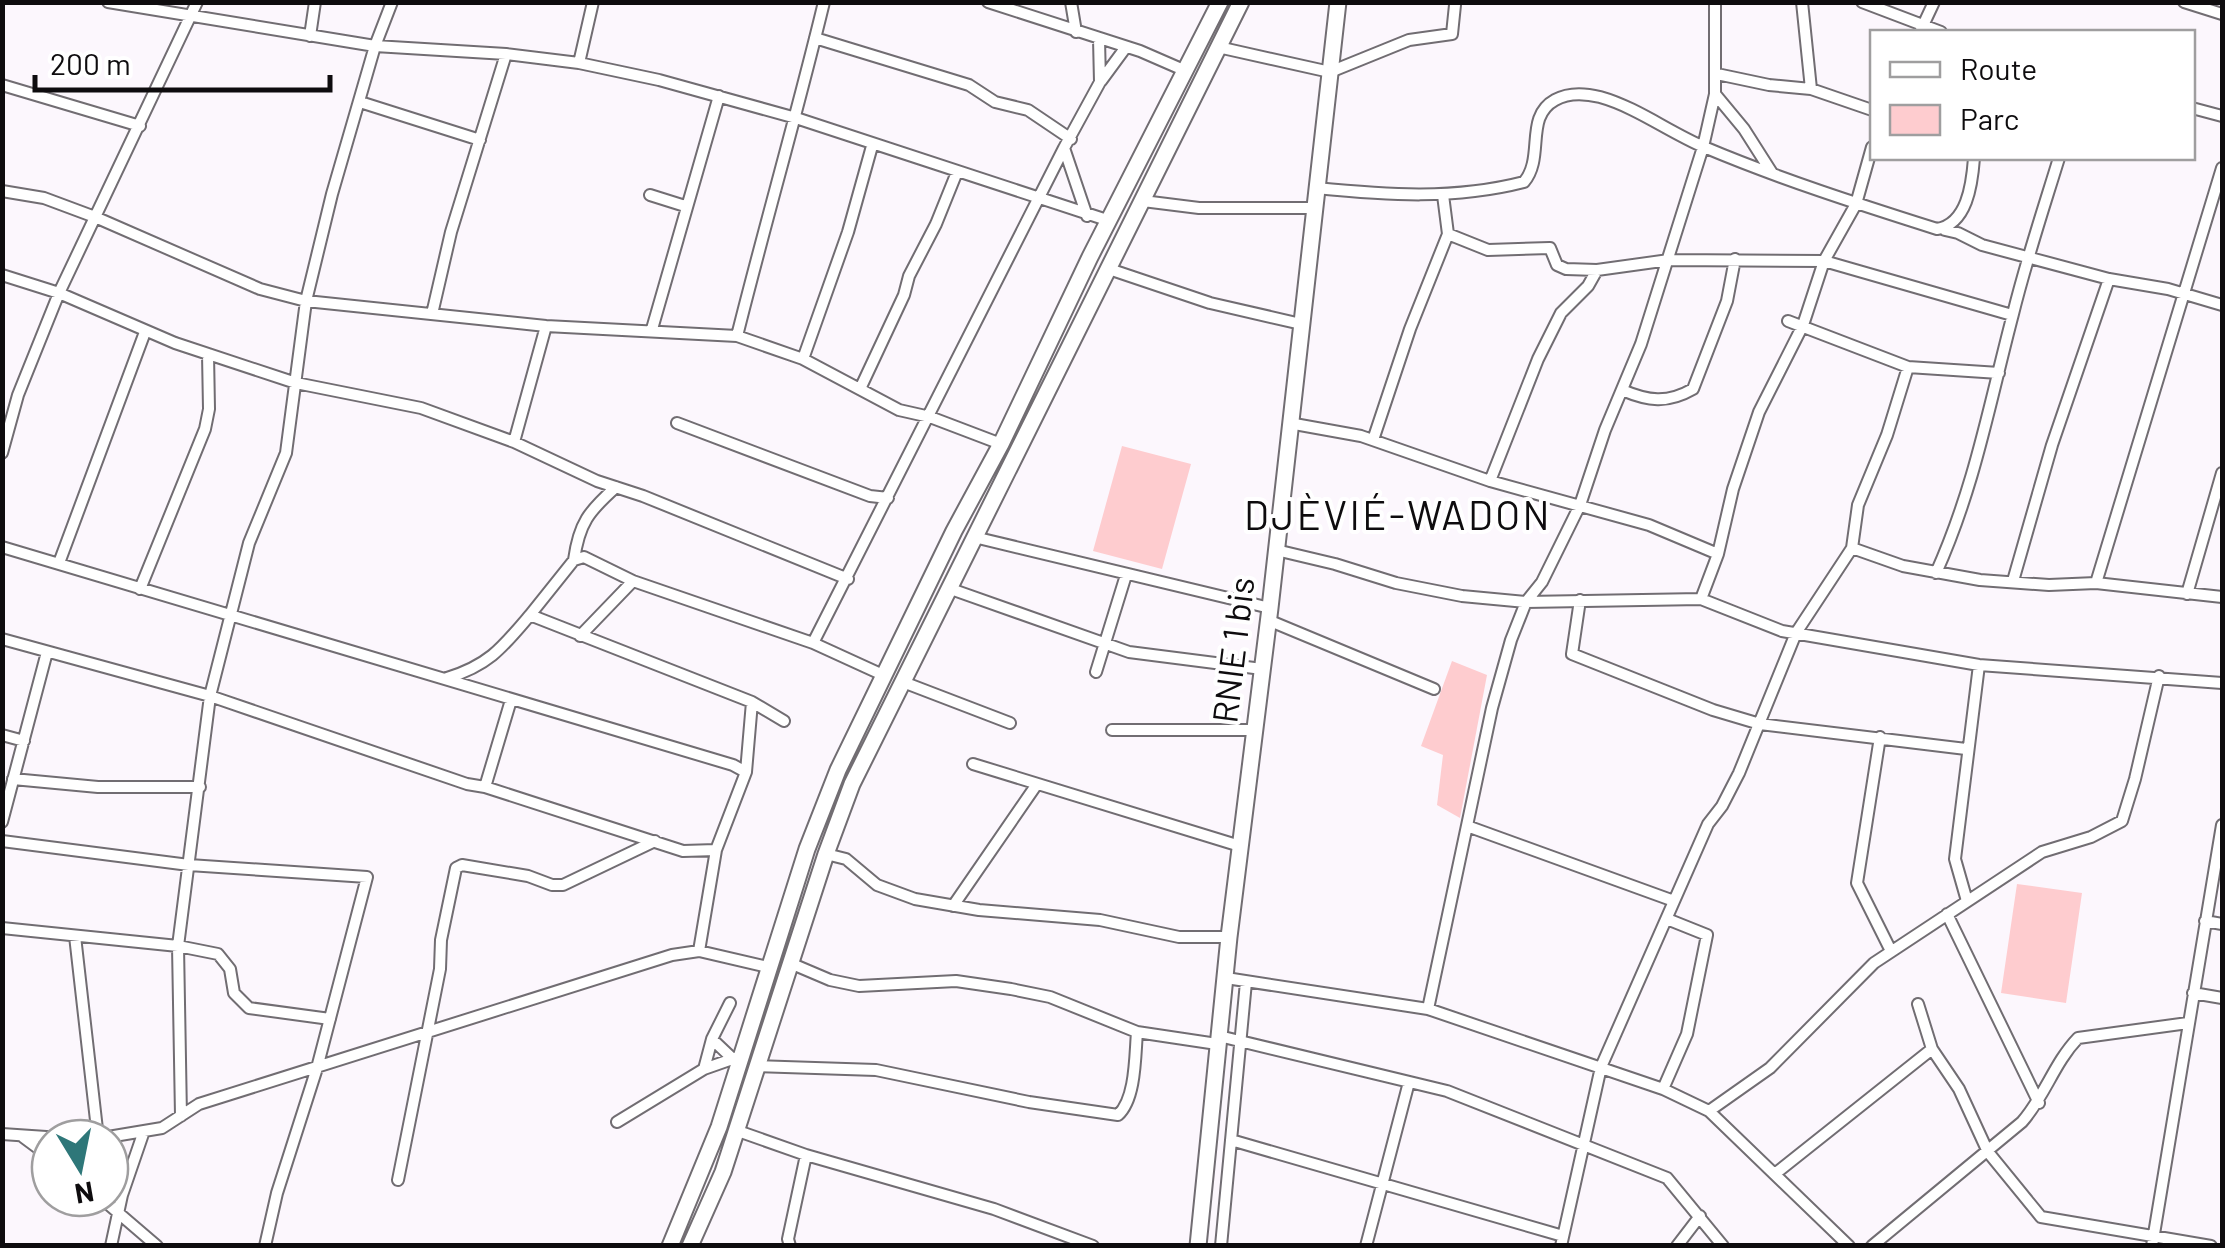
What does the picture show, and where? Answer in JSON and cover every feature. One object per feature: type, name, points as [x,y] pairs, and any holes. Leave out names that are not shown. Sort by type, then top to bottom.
[{"type":"main road","points":[[690,1246],[738,1131],[790,963],[852,784],[1241,2]]},
{"type":"main road","name":"RNIE 1 bis","points":[[1198,1246],[1229,936],[1338,2]]},
{"type":"main road","points":[[670,1246],[719,1127],[737,1057],[826,802],[883,675],[1001,444],[1090,257],[1111,222],[1215,4]]},
{"type":"street","points":[[108,2],[375,46],[579,63],[796,118],[1111,222]]},
{"type":"street","points":[[2,453],[18,396],[59,293],[197,2]]},
{"type":"street","points":[[310,36],[315,2]]},
{"type":"street","points":[[181,1116],[178,946],[210,696],[249,543],[286,453],[306,301],[332,194],[375,46],[392,2]]},
{"type":"street","points":[[579,63],[593,2]]},
{"type":"street","points":[[737,336],[824,2]]},
{"type":"street","points":[[988,2],[1126,46],[1186,70]]},
{"type":"street","points":[[1071,2],[1076,32]]},
{"type":"street","points":[[1428,1009],[1492,708],[1526,602],[1542,582],[1580,505],[1641,344],[1704,147],[1715,94],[1715,2]]},
{"type":"street","points":[[1802,2],[1810,89]]},
{"type":"street","points":[[1862,2],[1922,29],[1934,2]]},
{"type":"street","points":[[2184,2],[2222,14]]},
{"type":"street","points":[[1218,47],[1330,72],[1409,40],[1452,34],[1455,5]]},
{"type":"street","points":[[815,38],[969,84],[995,102],[1028,110],[1068,143],[1087,216]]},
{"type":"street","points":[[1099,38],[1100,82]]},
{"type":"street","points":[[814,643],[1068,143],[1100,82],[1126,46]]},
{"type":"street","points":[[432,314],[451,232],[506,54]]},
{"type":"street","points":[[1716,74],[1769,86],[1810,89],[1870,109]]},
{"type":"street","points":[[2,85],[140,126]]},
{"type":"street","points":[[1316,188],[1443,196],[1524,182],[1535,165],[1536,134],[1544,110],[1552,101],[1579,93],[1618,104],[1704,147],[1856,204],[2109,279],[2222,304]]},
{"type":"street","points":[[1715,94],[1773,174]]},
{"type":"street","points":[[652,330],[719,96]]},
{"type":"street","points":[[360,102],[480,140]]},
{"type":"street","points":[[2195,109],[2222,116]]},
{"type":"street","points":[[803,359],[848,232],[872,146]]},
{"type":"street","points":[[1701,599],[1759,412],[1803,325],[1824,261],[1856,204],[1870,153]]},
{"type":"street","points":[[1937,229],[1958,221],[1973,179],[1974,160]]},
{"type":"street","points":[[1936,573],[1960,520],[2012,315],[2058,160]]},
{"type":"street","points":[[2096,584],[2222,168]]},
{"type":"street","points":[[860,389],[956,172]]},
{"type":"street","points":[[2,190],[44,198],[260,289],[306,301],[546,326],[737,336],[803,359],[898,410],[1001,444]]},
{"type":"street","points":[[650,195],[685,206]]},
{"type":"street","points":[[1373,440],[1448,234],[1443,196]]},
{"type":"street","points":[[1143,201],[1199,208],[1313,208]]},
{"type":"street","points":[[1448,234],[1488,250],[1550,248],[1562,269],[1597,270],[1669,260],[1824,261],[2012,315]]},
{"type":"street","points":[[1622,390],[1644,399],[1660,400],[1678,398],[1693,390],[1727,301],[1736,259]]},
{"type":"street","points":[[1109,268],[1210,303],[1301,324]]},
{"type":"street","points":[[1576,270],[1578,295]]},
{"type":"street","points":[[1490,482],[1538,359],[1561,314],[1597,270]]},
{"type":"street","points":[[2,274],[59,293],[145,332],[296,383],[420,408],[514,442],[592,478],[848,579]]},
{"type":"street","points":[[2013,581],[2052,445],[2109,279]]},
{"type":"street","points":[[1788,321],[1908,367],[2000,373]]},
{"type":"street","points":[[514,442],[546,326]]},
{"type":"street","points":[[59,563],[145,332]]},
{"type":"street","points":[[140,588],[205,429],[209,409],[208,354]]},
{"type":"street","points":[[1231,1140],[1562,1241],[1601,1066],[1708,824],[1722,806],[1760,724],[1796,632],[1852,548],[1858,505],[1887,434],[1908,367]]},
{"type":"street","points":[[676,423],[870,496],[888,498]]},
{"type":"street","points":[[1289,423],[1373,440],[1490,482],[1648,525],[1718,554]]},
{"type":"street","points":[[2186,594],[2222,473]]},
{"type":"street","points":[[592,478],[596,505]]},
{"type":"street","points":[[446,679],[497,655],[574,560],[581,525],[616,486]]},
{"type":"street","points":[[870,496],[881,513]]},
{"type":"street","points":[[974,537],[1269,614],[1434,689]]},
{"type":"street","points":[[2,548],[734,765],[746,772]]},
{"type":"street","points":[[1852,548],[1936,573],[2222,597]]},
{"type":"street","points":[[1276,550],[1396,583],[1462,596],[1526,602],[1701,599],[1767,626],[1978,665],[2222,683]]},
{"type":"street","points":[[574,560],[584,558],[633,581],[814,643],[883,675]]},
{"type":"street","points":[[1096,672],[1126,575]]},
{"type":"street","points":[[580,636],[633,581]]},
{"type":"street","points":[[948,588],[1128,652],[1262,669]]},
{"type":"street","points":[[1580,600],[1572,654],[1713,710],[1760,724],[1966,749]]},
{"type":"street","points":[[530,614],[752,702],[784,721]]},
{"type":"street","points":[[2,639],[210,696],[466,784],[486,787],[683,851],[716,850]]},
{"type":"street","points":[[2,822],[47,652]]},
{"type":"street","points":[[1968,901],[1955,859],[1978,665]]},
{"type":"street","points":[[1710,1112],[1770,1068],[1874,963],[2042,852],[2122,821],[2136,779],[2158,676]]},
{"type":"street","points":[[902,682],[1010,723]]},
{"type":"street","points":[[486,787],[512,700]]},
{"type":"street","points":[[699,952],[716,850],[746,772],[752,702]]},
{"type":"street","points":[[1112,730],[1255,730]]},
{"type":"street","points":[[2,735],[24,741]]},
{"type":"street","points":[[1880,737],[1857,883],[1891,951]]},
{"type":"street","points":[[734,765],[747,759]]},
{"type":"street","points":[[973,764],[1240,846]]},
{"type":"street","points":[[13,779],[98,787],[200,787]]},
{"type":"street","points":[[953,906],[1037,784]]},
{"type":"street","points":[[1466,826],[1674,902]]},
{"type":"street","points":[[2152,1241],[2222,830]]},
{"type":"street","points":[[398,1180],[440,969],[452,873],[462,865],[528,876],[552,885],[564,884],[655,841]]},
{"type":"street","points":[[2,842],[190,865],[367,878],[316,1068],[276,1193],[265,1246]]},
{"type":"street","points":[[826,854],[846,859],[877,885],[915,899],[1100,920],[1180,937],[1229,936]]},
{"type":"street","points":[[1947,914],[2039,1103]]},
{"type":"street","points":[[1663,1089],[1687,1034],[1707,935],[1666,918]]},
{"type":"street","points":[[2204,921],[2222,924]]},
{"type":"street","points":[[2,928],[178,946],[218,954],[226,961],[234,993],[249,1008],[330,1019]]},
{"type":"street","points":[[75,936],[98,1118]]},
{"type":"street","points":[[130,1133],[162,1128],[199,1104],[672,955],[699,952],[768,967]]},
{"type":"street","points":[[790,963],[830,980],[859,986],[956,981],[1050,997],[1136,1032],[1240,1042],[1447,1091],[1666,1178],[1723,1246]]},
{"type":"street","points":[[1226,978],[1428,1009],[1663,1089],[1710,1112],[1849,1246]]},
{"type":"street","points":[[1221,1246],[1246,982]]},
{"type":"street","points":[[2193,993],[2222,998]]},
{"type":"street","points":[[704,1069],[712,1039],[730,1002]]},
{"type":"street","points":[[1918,1004],[1932,1050],[1958,1089],[1988,1152],[2041,1217],[2152,1241],[2211,1246]]},
{"type":"street","points":[[1872,1246],[1988,1152],[2039,1103],[2060,1060],[2078,1038],[2188,1022]]},
{"type":"street","points":[[757,1066],[876,1070],[1118,1116],[1124,1110],[1129,1090],[1136,1032]]},
{"type":"street","points":[[712,1039],[737,1057]]},
{"type":"street","points":[[1776,1173],[1932,1050]]},
{"type":"street","points":[[617,1122],[704,1069],[737,1057]]},
{"type":"street","points":[[1366,1246],[1408,1082]]},
{"type":"street","points":[[130,1174],[144,1131]]},
{"type":"street","points":[[738,1131],[994,1210],[1062,1241],[1093,1246]]},
{"type":"street","points":[[2,1134],[30,1137]]},
{"type":"street","points":[[23,1137],[30,1142]]},
{"type":"street","points":[[790,1246],[788,1238],[806,1155]]},
{"type":"street","points":[[1677,1246],[1700,1216]]},
{"type":"street","points":[[111,1246],[116,1218]]},
{"type":"street","points":[[127,1218],[157,1246]]},
{"type":"green space","points":[[1122,446],[1191,464],[1162,569],[1093,551]]},
{"type":"green space","points":[[1452,661],[1487,675],[1460,818],[1437,805],[1443,755],[1421,746]]},
{"type":"green space","points":[[2017,884],[2082,893],[2066,1003],[2001,993]]},
{"type":"district","name":"DJÈVIÉ-WADON","points":[[1398,516]]}]
